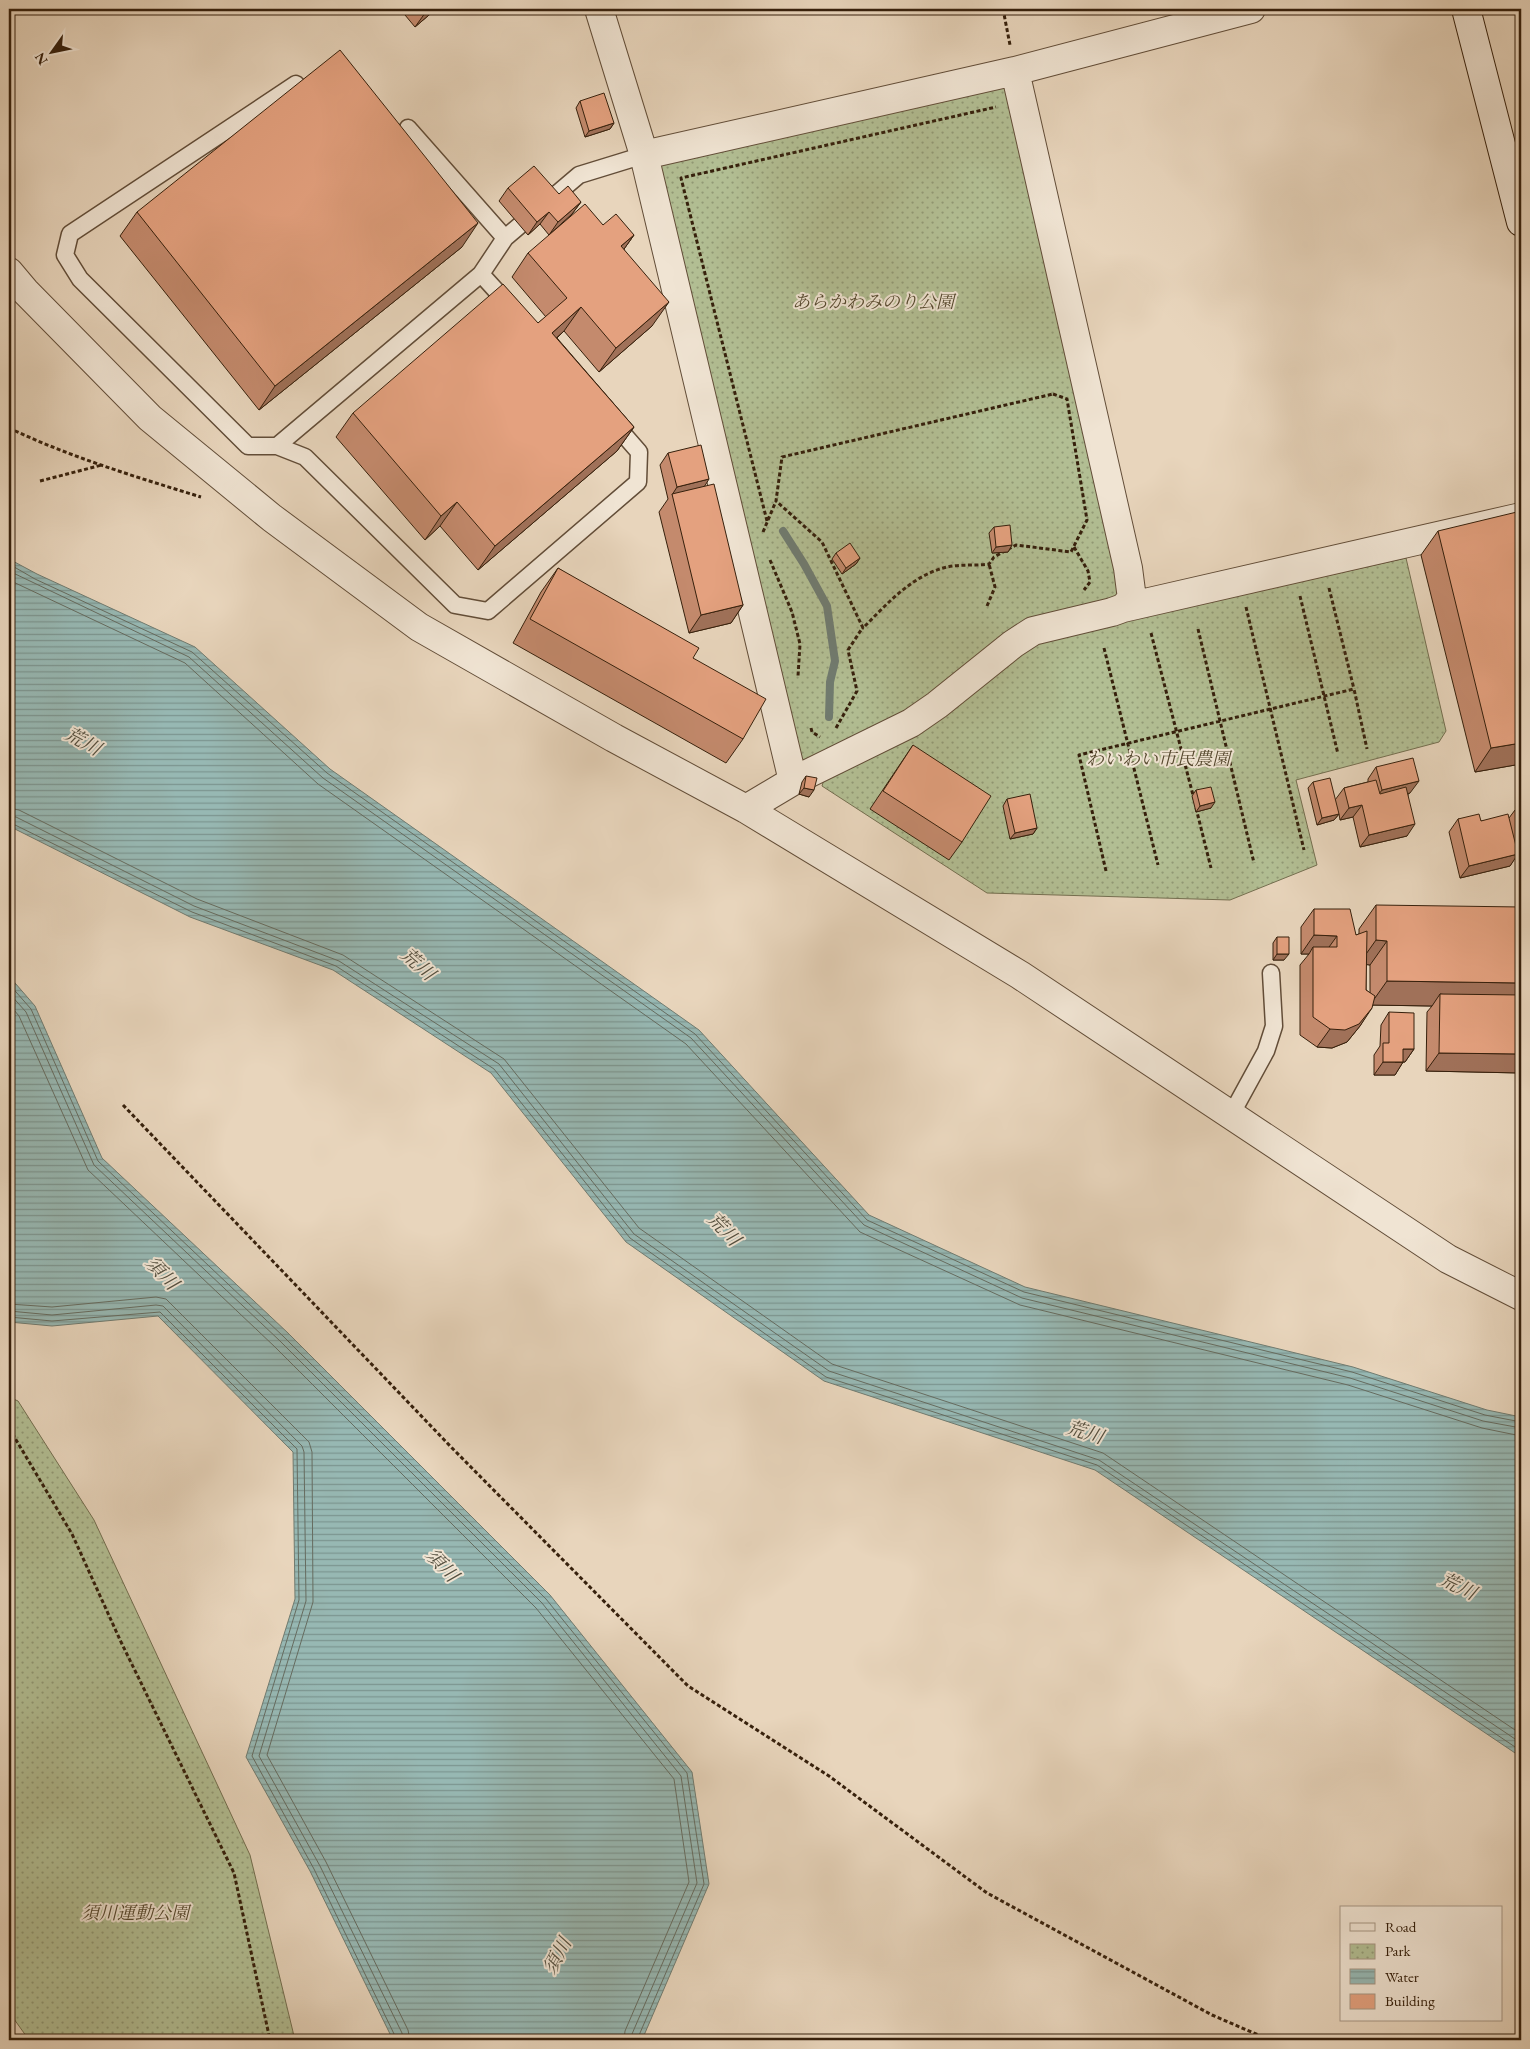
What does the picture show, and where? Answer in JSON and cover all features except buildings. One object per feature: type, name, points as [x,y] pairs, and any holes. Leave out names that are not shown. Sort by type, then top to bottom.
[{"type":"street","points":[[599,9],[644,155],[793,781]]},
{"type":"street","points":[[644,155],[1015,70],[1251,9]]},
{"type":"street","points":[[1466,9],[1521,222]]},
{"type":"street","points":[[1015,70],[1128,568],[1132,599],[1124,608]]},
{"type":"street","points":[[9,272],[25,291],[150,418],[272,518],[411,621],[614,738],[746,809],[1020,975],[1448,1260],[1520,1295]]},
{"type":"street","points":[[746,809],[793,781],[911,723],[937,705],[1013,644],[1033,631],[1124,608],[1521,517]]},
{"type":"lane","points":[[296,84],[70,234],[65,255],[80,279],[248,446],[277,446],[304,457],[456,604],[488,612],[638,482],[640,452],[600,407]]},
{"type":"lane","points":[[408,128],[505,238]]},
{"type":"lane","points":[[277,446],[481,274],[505,238],[579,175],[644,155]]},
{"type":"lane","points":[[481,274],[521,318]]},
{"type":"lane","points":[[1231,1115],[1266,1051],[1274,1026],[1271,973]]},
{"type":"path","points":[[1003,9],[1015,70]]},
{"type":"path","points":[[767,521],[681,178],[999,107]]},
{"type":"path","points":[[989,564],[994,557],[1016,545],[1071,552],[1087,520],[1064,390]]},
{"type":"path","points":[[763,538],[762,530],[776,501],[782,458],[1053,394],[1067,399]]},
{"type":"path","points":[[9,428],[37,442],[146,480],[209,499]]},
{"type":"path","points":[[40,481],[102,465]]},
{"type":"path","points":[[776,501],[822,542],[863,627]]},
{"type":"path","points":[[1074,546],[1088,571],[1090,582],[1082,592],[1089,618]]},
{"type":"path","points":[[767,553],[792,612],[800,644],[799,682]]},
{"type":"path","points":[[836,729],[857,691],[848,650],[863,627],[894,596],[921,577],[946,567],[989,564]]},
{"type":"path","points":[[987,606],[995,587],[989,564]]},
{"type":"path","points":[[1328,587],[1367,749]]},
{"type":"path","points":[[1300,595],[1338,754]]},
{"type":"path","points":[[1246,606],[1304,850]]},
{"type":"path","points":[[1198,629],[1254,863]]},
{"type":"path","points":[[1151,633],[1211,868]]},
{"type":"path","points":[[1104,648],[1158,865]]},
{"type":"path","points":[[1106,872],[1079,755],[1354,689]]},
{"type":"path","points":[[809,723],[812,732],[819,737],[828,733]]},
{"type":"path","points":[[123,1105],[452,1448],[688,1686],[829,1776],[987,1893],[1212,2015],[1270,2040]]},
{"type":"path","points":[[9,1428],[72,1534],[234,1873],[270,2040]]},
{"type":"green space","name":"あらかわみのり公園","points":[[1009,78],[1124,596],[1024,626],[913,714],[800,771],[652,159]]},
{"type":"green space","name":"わいわい市民農園","points":[[1406,558],[1446,731],[1439,742],[1296,780],[1317,865],[1230,900],[987,893],[822,786],[825,776],[1036,641]]},
{"type":"green space","name":"須川運動公園","points":[[9,1397],[18,1401],[94,1520],[250,1855],[295,2040],[29,2040],[9,2012]]},
{"type":"water","name":"荒川","points":[[9,559],[37,574],[195,647],[330,769],[699,1030],[869,1215],[1025,1287],[1353,1367],[1487,1410],[1521,1417],[1521,1757],[1095,1470],[824,1381],[626,1242],[491,1073],[333,970],[190,917],[9,826]]},
{"type":"water","name":"須川","points":[[9,976],[35,1006],[102,1158],[288,1333],[550,1595],[692,1772],[709,1884],[642,2040],[393,2040],[310,1871],[246,1757],[295,1599],[293,1452],[158,1316],[52,1326],[9,1322]]},
{"type":"waterway","points":[[783,531],[827,606],[835,661],[830,682],[829,717]]}]
